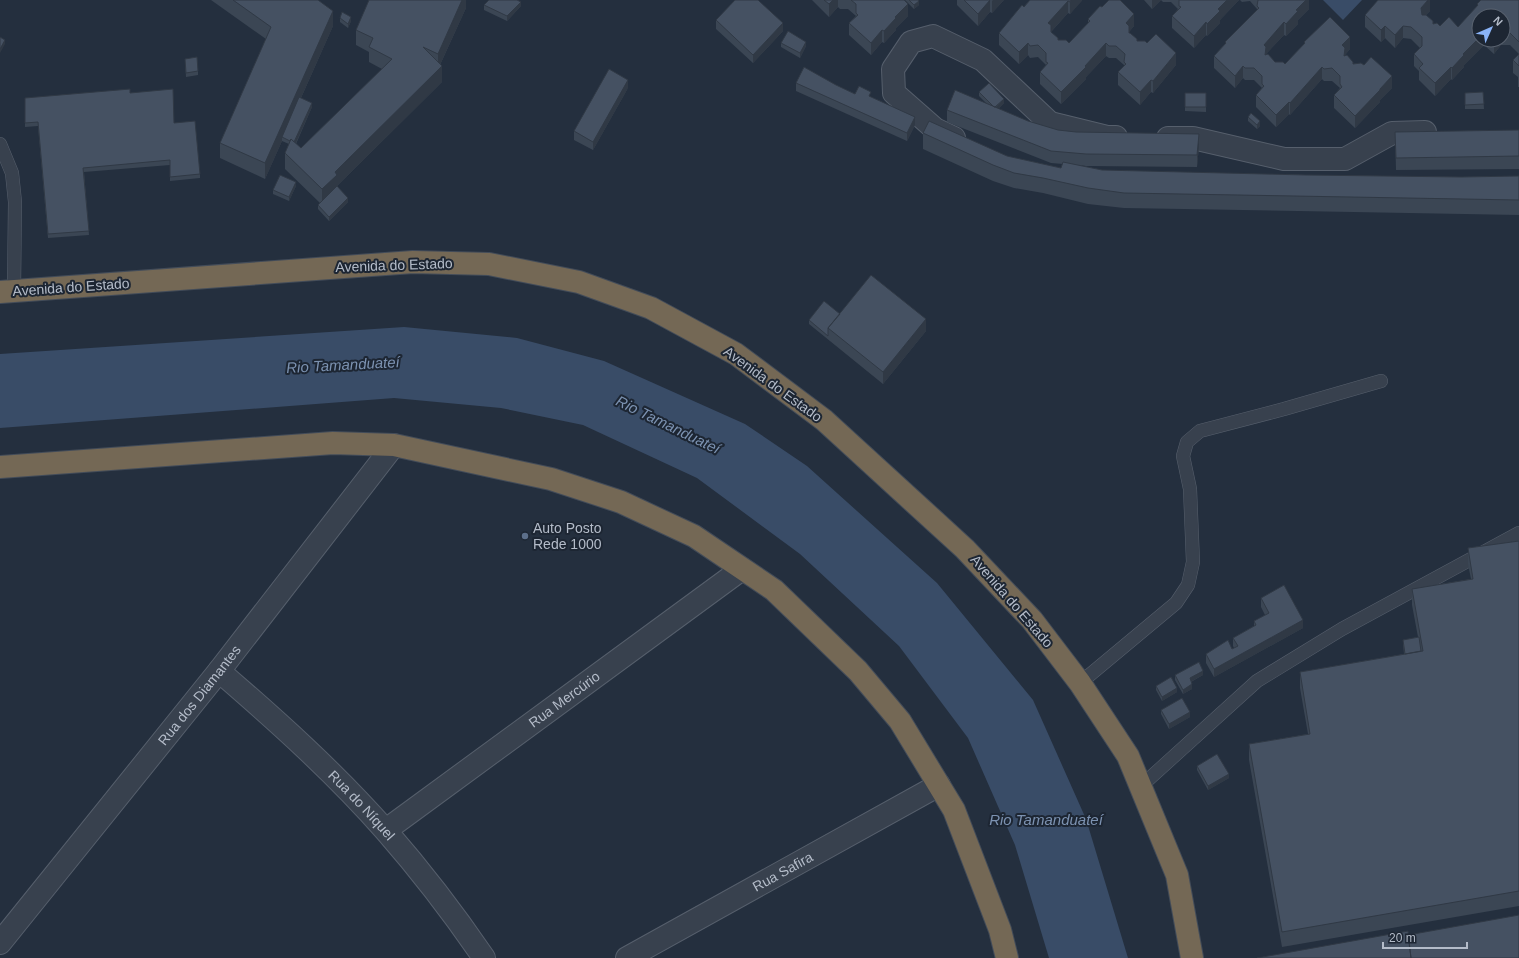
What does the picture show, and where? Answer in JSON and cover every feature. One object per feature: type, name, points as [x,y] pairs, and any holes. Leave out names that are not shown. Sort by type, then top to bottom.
[{"type":"highway","name":"Avenida do Estado","points":[[7,291],[413,262],[489,264],[578,282],[651,308],[736,354],[824,420],[965,549],[1032,620],[1080,683],[1128,756],[1177,875],[1192,958]]},
{"type":"highway","points":[[0,467],[334,443],[394,445],[551,479],[621,502],[694,536],[774,590],[858,671],[900,721],[954,810],[1000,930],[1007,958]]},
{"type":"street","points":[[970,146],[935,129],[894,94],[893,69],[911,42],[933,36],[983,60],[1050,123],[1107,137],[1193,138],[1284,159],[1344,159],[1392,133],[1448,132]]},
{"type":"street","name":"Rua dos Diamantes","points":[[0,943],[219,671],[394,445]]},
{"type":"street","name":"Rua Mercúrio","points":[[386,830],[742,569]]},
{"type":"street","name":"Rua do Níquel","points":[[219,671],[269,715],[338,781],[386,830],[458,919],[484,958]]},
{"type":"street","name":"Rua Safira","points":[[627,958],[939,785]]},
{"type":"lane","points":[[0,144],[12,174],[15,202],[7,291]]},
{"type":"lane","points":[[1080,683],[1176,603],[1188,585],[1193,562],[1190,489],[1183,456],[1188,442],[1200,431],[1381,381]]},
{"type":"lane","points":[[1140,787],[1257,681],[1342,629],[1519,533]]},
{"type":"water","points":[[1323,0],[1362,0],[1343,20]]},
{"type":"water","name":"Rio Tamanduateí","points":[[404,327],[517,338],[604,361],[745,424],[807,466],[937,583],[1033,700],[1086,819],[1128,958],[1049,958],[1015,845],[968,738],[899,646],[800,554],[697,478],[583,425],[501,408],[394,398],[0,428],[0,354]]},
{"type":"building","points":[[233,0],[318,0],[333,11],[265,163],[220,143],[271,27]]},
{"type":"building","points":[[369,0],[462,0],[438,54],[423,47],[442,66],[335,172],[337,175],[322,189],[285,153],[291,139],[301,148],[392,59],[369,47],[373,38],[356,30]]},
{"type":"building","points":[[489,0],[517,0],[521,2],[507,16],[484,5]]},
{"type":"building","points":[[735,0],[758,0],[783,23],[753,55],[716,20]]},
{"type":"building","points":[[824,0],[833,0],[829,4]]},
{"type":"building","points":[[851,0],[904,0],[908,4],[871,43],[849,23],[858,15],[856,13],[856,4]]},
{"type":"building","points":[[909,0],[918,0],[919,1],[914,5]]},
{"type":"building","points":[[964,0],[990,0],[978,14]]},
{"type":"building","points":[[1030,0],[1071,0],[1070,2],[1068,1],[1048,23],[1051,25],[1051,32],[1058,38],[1058,40],[1066,40],[1069,43],[1090,21],[1088,19],[1100,6],[1102,7],[1109,0],[1120,0],[1134,14],[1126,23],[1129,26],[1129,33],[1137,39],[1137,41],[1145,41],[1147,43],[1156,34],[1176,53],[1153,81],[1151,80],[1140,92],[1118,72],[1126,64],[1124,62],[1125,54],[1116,46],[1109,46],[1106,43],[1085,66],[1086,67],[1061,92],[1040,72],[1048,63],[1046,62],[1046,53],[1038,45],[1030,46],[1028,43],[1019,52],[999,33],[1022,5],[1024,7]]},
{"type":"building","points":[[1179,0],[1227,0],[1218,9],[1220,11],[1207,24],[1206,22],[1194,36],[1172,16],[1181,7],[1179,6]]},
{"type":"building","points":[[1258,0],[1306,0],[1296,10],[1298,11],[1286,24],[1284,22],[1264,45],[1266,47],[1265,55],[1268,54],[1275,62],[1283,62],[1285,64],[1305,43],[1304,42],[1330,17],[1350,37],[1342,45],[1345,48],[1344,56],[1347,55],[1353,64],[1361,63],[1364,65],[1371,57],[1392,76],[1355,116],[1334,95],[1342,87],[1340,84],[1340,76],[1332,68],[1324,69],[1322,67],[1290,103],[1289,102],[1276,115],[1256,95],[1264,86],[1262,84],[1262,76],[1254,68],[1245,68],[1243,66],[1235,76],[1214,56],[1226,43],[1225,42],[1259,8],[1257,6]]},
{"type":"building","points":[[1378,0],[1428,0],[1421,8],[1422,15],[1426,15],[1433,21],[1433,24],[1437,23],[1440,26],[1449,17],[1458,27],[1471,13],[1471,46],[1452,68],[1451,67],[1435,83],[1419,68],[1423,64],[1414,54],[1422,46],[1422,37],[1411,27],[1403,26],[1395,35],[1385,26],[1381,30],[1365,15]]},
{"type":"building","points":[[1481,0],[1519,0],[1519,42],[1511,34],[1511,8],[1475,8]]},
{"type":"building","points":[[342,12],[351,17],[348,24],[340,18]]},
{"type":"building","points":[[788,31],[806,42],[800,53],[781,43]]},
{"type":"building","points":[[0,37],[5,40],[0,49]]},
{"type":"building","points":[[1519,54],[1519,66],[1513,60]]},
{"type":"building","points":[[197,57],[198,71],[186,73],[185,59]]},
{"type":"building","points":[[804,67],[855,94],[859,86],[871,92],[869,96],[915,117],[907,133],[796,83]]},
{"type":"building","points":[[609,69],[628,80],[593,142],[574,131]]},
{"type":"building","points":[[989,83],[1004,99],[995,107],[979,92]]},
{"type":"building","points":[[130,89],[130,93],[173,89],[174,123],[195,121],[200,174],[170,177],[170,160],[83,168],[89,231],[48,234],[38,122],[25,123],[25,98]]},
{"type":"building","points":[[955,90],[1028,121],[1058,130],[1076,132],[1199,134],[1197,155],[1086,154],[1051,151],[947,110]]},
{"type":"building","points":[[1483,92],[1484,104],[1465,105],[1465,93]]},
{"type":"building","points":[[1185,93],[1206,93],[1206,107],[1185,107]]},
{"type":"building","points":[[299,97],[312,103],[294,142],[291,139],[290,141],[282,137]]},
{"type":"building","points":[[1251,113],[1260,121],[1257,125],[1248,117]]},
{"type":"building","points":[[929,121],[1007,156],[1061,168],[1063,162],[1102,170],[1306,175],[1461,177],[1519,176],[1519,200],[1124,193],[1088,188],[1014,173],[923,133]]},
{"type":"building","points":[[1519,130],[1519,156],[1396,158],[1395,132]]},
{"type":"building","points":[[280,175],[296,182],[289,197],[273,190]]},
{"type":"building","points":[[337,186],[348,198],[329,217],[318,205]]},
{"type":"building","points":[[871,275],[926,319],[883,372],[828,328]]},
{"type":"building","points":[[824,301],[840,314],[828,328],[828,336],[809,320]]},
{"type":"building","points":[[1519,541],[1519,891],[1282,932],[1249,744],[1310,734],[1300,672],[1423,651],[1412,589],[1473,579],[1468,548]]},
{"type":"building","points":[[1284,585],[1303,620],[1214,669],[1206,654],[1228,640],[1232,649],[1238,646],[1233,638],[1256,625],[1254,621],[1269,613],[1261,598]]},
{"type":"building","points":[[1419,637],[1421,651],[1405,654],[1403,640]]},
{"type":"building","points":[[1199,662],[1203,671],[1190,678],[1192,684],[1183,690],[1175,675]]},
{"type":"building","points":[[1171,677],[1177,688],[1162,697],[1156,686]]},
{"type":"building","points":[[1182,698],[1190,712],[1169,724],[1161,710]]},
{"type":"building","points":[[1217,754],[1229,774],[1208,786],[1197,766]]},
{"type":"building","points":[[1519,915],[1519,958],[1411,958],[1408,935]]},
{"type":"building","points":[[1408,931],[1411,958],[1257,958]]},
{"type":"place","name":"Auto Posto Rede 1000","points":[[525,536]]}]
